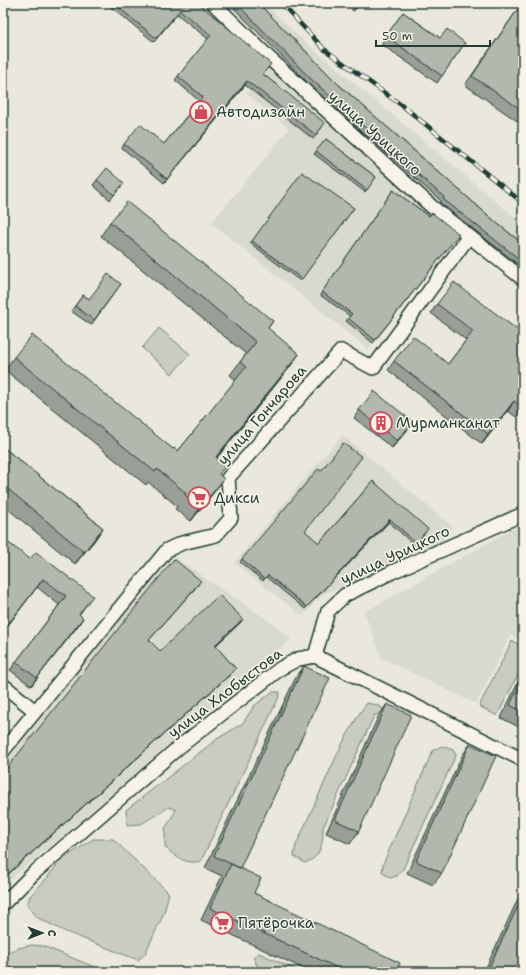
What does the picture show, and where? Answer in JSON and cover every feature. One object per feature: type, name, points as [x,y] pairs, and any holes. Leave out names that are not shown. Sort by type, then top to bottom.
[{"type":"street","name":"улица Урицкого","points":[[213,3],[268,57],[419,195],[523,279]]},
{"type":"street","name":"улица Гончарова","points":[[3,751],[167,550],[182,543],[216,535],[221,530],[231,518],[228,478],[341,351],[373,368],[469,236]]},
{"type":"street","name":"улица Урицкого","points":[[315,656],[328,611],[345,595],[392,572],[523,514]]},
{"type":"street","points":[[315,656],[523,760]]},
{"type":"street","name":"улица Хлобыстова","points":[[3,904],[34,873],[179,747],[281,668],[298,659],[315,656]]},
{"type":"street","points":[[3,685],[35,711]]},
{"type":"shaded area","points":[[164,3],[265,3],[298,36],[523,224],[523,284],[459,234],[369,350],[211,223],[289,129],[246,93],[251,90],[258,80]]},
{"type":"shaded area","points":[[159,328],[190,354],[172,374],[142,348]]},
{"type":"shaded area","points":[[342,435],[453,527],[438,545],[323,595],[303,616],[234,563]]},
{"type":"shaded area","points":[[523,523],[523,641],[511,635],[476,704],[382,658],[364,612]]},
{"type":"shaded area","points":[[171,555],[271,622],[291,639],[3,886],[3,765]]},
{"type":"shaded area","points":[[512,641],[523,646],[523,665],[497,716],[479,706]]},
{"type":"shaded area","points":[[272,692],[280,692],[278,699],[201,861],[186,861],[173,854],[165,847],[165,829],[176,810],[169,807],[141,824],[127,825],[126,810],[217,739],[243,723],[254,706]]},
{"type":"shaded area","points":[[367,703],[377,705],[387,711],[383,716],[378,714],[374,716],[323,828],[322,845],[318,854],[305,863],[294,856],[296,845],[341,746]]},
{"type":"shaded area","points":[[442,746],[453,750],[456,755],[403,869],[397,876],[390,878],[382,872],[383,864],[433,750]]},
{"type":"shaded area","points":[[93,839],[113,839],[169,893],[164,913],[145,954],[138,960],[66,932],[38,918],[27,905],[30,896],[60,861]]},
{"type":"shaded area","points":[[32,945],[43,946],[102,970],[103,972],[3,972],[3,956],[13,950]]},
{"type":"shaded area","points":[[259,953],[301,972],[256,972],[259,970],[253,957]]},
{"type":"shaded area","points":[[245,969],[256,972],[244,972]]},
{"type":"building","points":[[113,3],[198,3],[271,64],[263,74],[325,123],[316,135],[247,81],[167,179],[124,144],[140,124],[164,144],[203,97],[178,76],[211,35],[180,10],[156,38]]},
{"type":"building","points":[[236,3],[258,3],[338,84],[498,224],[523,244],[523,262],[443,199],[444,197],[310,78]]},
{"type":"building","points":[[523,3],[523,111],[472,76]]},
{"type":"building","points":[[403,12],[440,38],[447,29],[465,43],[442,76],[386,36]]},
{"type":"building","points":[[326,139],[376,177],[367,190],[316,151]]},
{"type":"building","points":[[107,168],[124,183],[114,195],[97,180]]},
{"type":"building","points":[[302,172],[354,208],[302,279],[252,241]]},
{"type":"building","points":[[393,190],[429,216],[432,213],[459,234],[375,340],[348,318],[352,314],[322,292]]},
{"type":"building","points":[[127,202],[273,321],[268,328],[299,354],[216,457],[226,465],[219,474],[224,479],[200,508],[185,495],[186,493],[157,469],[155,472],[14,357],[32,335],[173,449],[174,448],[178,451],[246,367],[240,362],[256,342],[110,222]]},
{"type":"building","points":[[108,274],[121,284],[94,320],[75,306],[83,295],[89,299]]},
{"type":"building","points":[[454,282],[523,334],[523,406],[522,407],[514,401],[488,434],[394,361],[413,336],[448,364],[473,331],[437,304]]},
{"type":"building","name":"Мурманканат","points":[[374,391],[413,422],[397,441],[359,410]]},
{"type":"building","points":[[343,443],[362,457],[305,531],[319,543],[373,481],[428,529],[416,543],[390,519],[307,607],[268,575],[264,579],[242,559],[318,469],[321,471]]},
{"type":"building","points":[[3,447],[103,528],[84,552],[3,485]]},
{"type":"building","points":[[6,541],[30,559],[36,552],[93,596],[79,614],[83,618],[37,678],[16,662],[66,596],[43,579],[3,631],[3,545]]},
{"type":"building","points":[[174,559],[201,581],[149,640],[160,651],[219,595],[243,619],[215,645],[236,669],[8,874],[3,868],[3,773]]},
{"type":"building","points":[[304,666],[330,678],[240,868],[214,856]]},
{"type":"building","points":[[523,678],[523,712],[510,705]]},
{"type":"building","points":[[387,704],[411,715],[359,831],[335,820]]},
{"type":"building","points":[[470,744],[496,756],[442,873],[416,861]]},
{"type":"building","points":[[231,864],[261,878],[254,893],[400,963],[396,972],[346,972],[210,908]]},
{"type":"building","points":[[523,895],[523,959],[517,972],[487,972]]},
{"type":"building","points":[[3,963],[22,972],[3,972]]},
{"type":"railway","points":[[281,3],[324,49],[404,107],[523,203]]},
{"type":"place","name":"Автодизайн","points":[[201,112]]},
{"type":"place","name":"Мурманканат","points":[[381,423]]},
{"type":"place","name":"Дикси","points":[[199,498]]},
{"type":"place","name":"Пятёрочка","points":[[222,923]]}]
